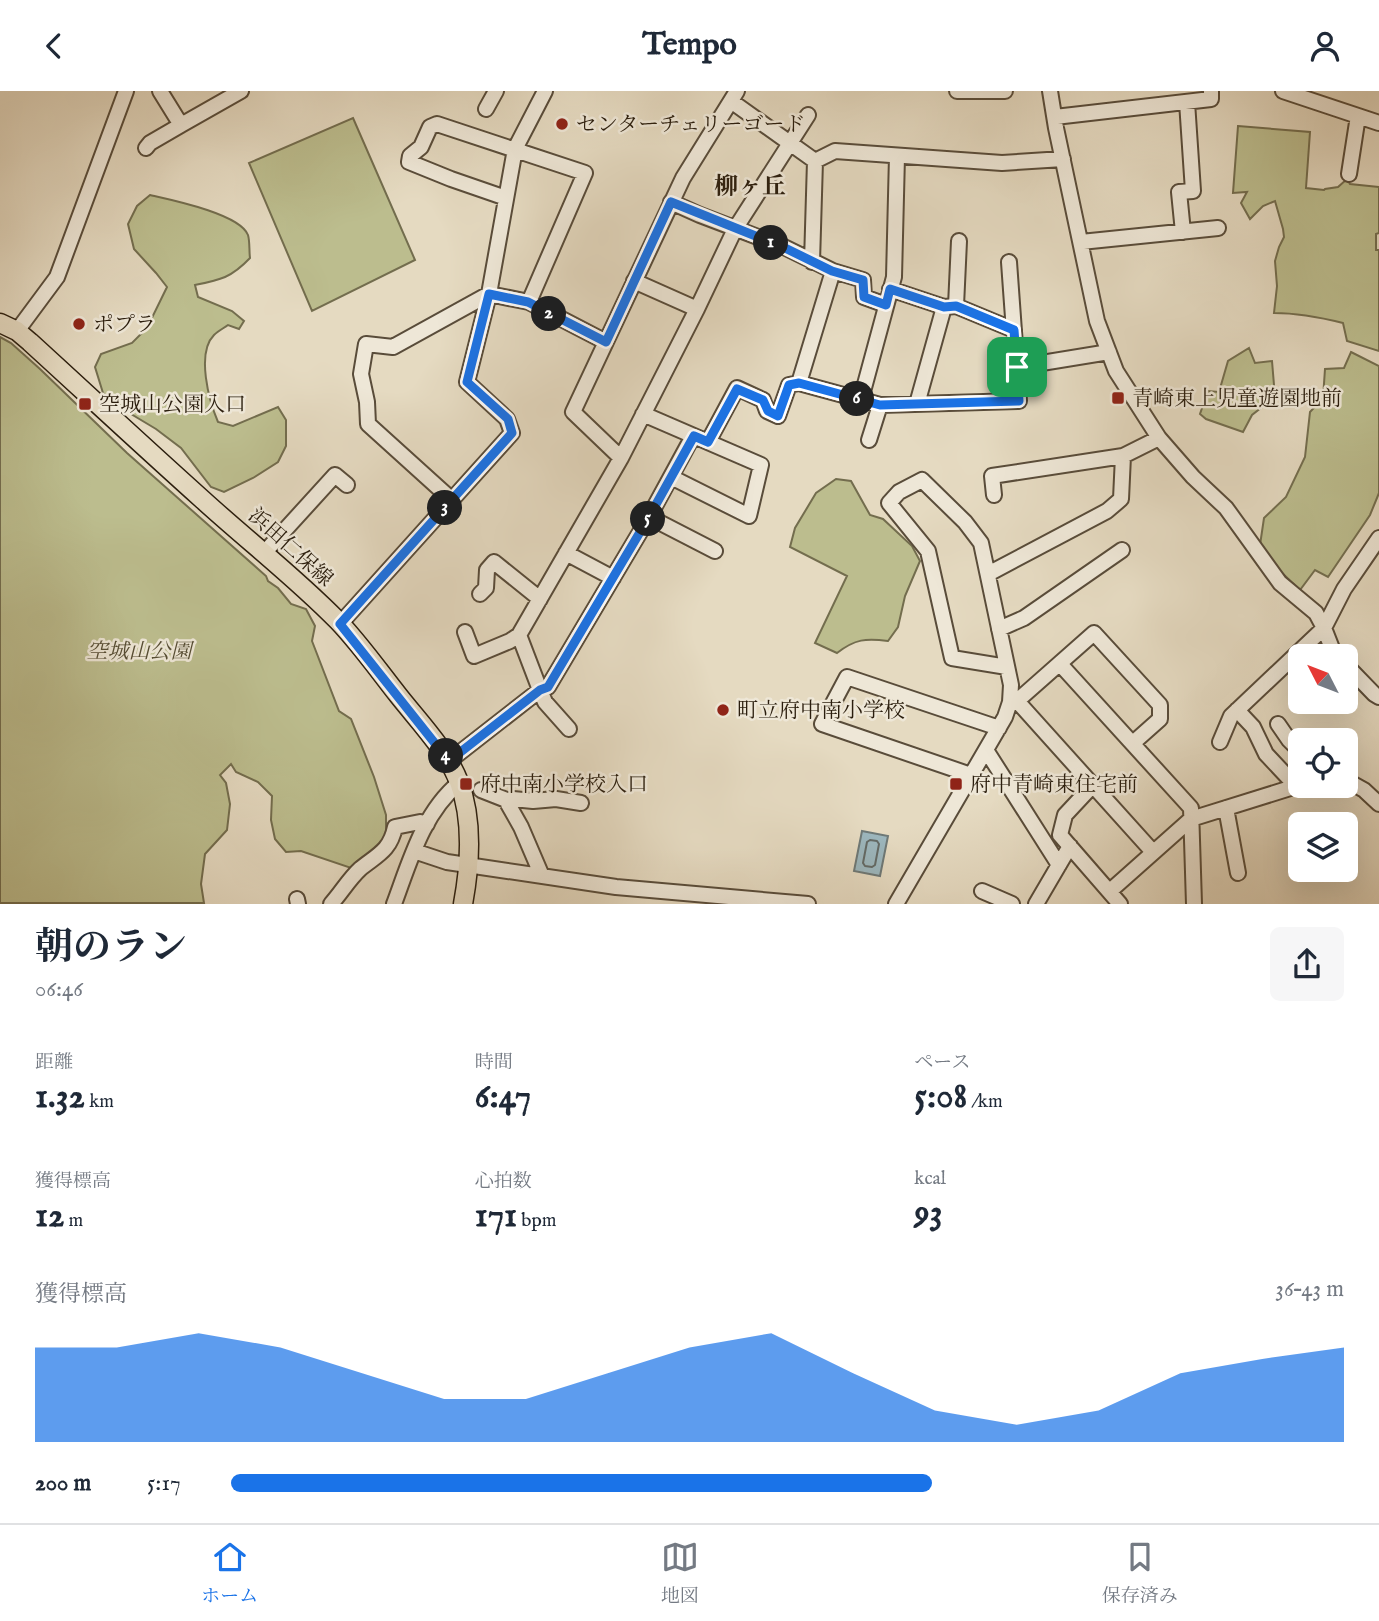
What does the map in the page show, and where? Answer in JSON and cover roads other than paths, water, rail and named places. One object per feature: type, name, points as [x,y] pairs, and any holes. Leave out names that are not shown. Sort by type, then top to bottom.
[{"type":"main road","name":"浜田仁保線","points":[[0,323],[17,331],[205,502],[303,586],[340,624],[449,761],[459,783],[468,830],[469,866],[463,904]]},
{"type":"street","points":[[17,331],[57,277],[126,91]]},
{"type":"street","points":[[160,91],[181,125]]},
{"type":"street","points":[[146,148],[150,143],[241,91]]},
{"type":"street","points":[[486,110],[496,91]]},
{"type":"street","points":[[340,624],[512,433],[508,419],[467,382],[489,294],[515,149],[545,91]]},
{"type":"street","points":[[960,91],[1005,91]]},
{"type":"street","points":[[1050,91],[1097,321],[1116,371],[1159,438],[1193,477],[1226,508],[1280,583],[1316,613],[1330,644]]},
{"type":"street","points":[[1055,117],[1211,99],[1211,91]]},
{"type":"street","points":[[1283,91],[1326,98],[1358,116],[1379,123]]},
{"type":"street","points":[[621,458],[573,412],[671,202],[691,163],[734,96],[815,161]]},
{"type":"street","points":[[1183,232],[1179,192],[1193,191],[1187,101]]},
{"type":"street","points":[[465,632],[474,656],[519,635],[621,458],[735,229],[808,115]]},
{"type":"street","points":[[1349,174],[1358,116]]},
{"type":"street","points":[[506,198],[408,162],[410,156],[421,147],[430,127],[437,124],[585,173],[528,302]]},
{"type":"street","points":[[815,161],[835,151],[1002,163],[1063,159]]},
{"type":"street","points":[[860,400],[894,277],[897,156]]},
{"type":"street","points":[[813,262],[815,161]]},
{"type":"street","points":[[671,202],[783,247],[832,271],[863,280],[864,297],[886,305]]},
{"type":"street","points":[[1081,243],[1218,228]]},
{"type":"street","points":[[917,404],[950,307],[959,241]]},
{"type":"street","points":[[708,442],[737,389],[763,400],[768,411],[778,416],[789,385],[799,383],[880,405],[1019,401],[1009,263]]},
{"type":"street","points":[[799,383],[832,271]]},
{"type":"street","points":[[634,281],[697,309]]},
{"type":"street","points":[[890,289],[1014,330]]},
{"type":"street","points":[[452,500],[368,424],[367,402],[360,375],[366,344],[393,347],[489,294],[528,302],[606,342]]},
{"type":"street","points":[[1017,367],[1109,352]]},
{"type":"street","points":[[869,440],[880,405]]},
{"type":"street","points":[[643,414],[761,465],[749,516],[671,477]]},
{"type":"street","points":[[449,761],[540,690],[548,687],[694,436]]},
{"type":"street","points":[[994,495],[992,476],[1123,456],[1159,438]]},
{"type":"street","points":[[988,574],[1107,511],[1121,499],[1123,456]]},
{"type":"street","points":[[264,553],[335,475],[347,485]]},
{"type":"street","points":[[1007,667],[952,658],[928,551],[889,503],[899,492],[922,480],[965,521],[981,543],[988,574],[1011,685],[1014,702],[1153,852]]},
{"type":"street","points":[[649,517],[715,551]]},
{"type":"street","points":[[1220,742],[1231,716],[1324,628],[1344,589],[1379,538]]},
{"type":"street","points":[[999,629],[1024,618],[1122,550]]},
{"type":"street","points":[[566,553],[613,578]]},
{"type":"street","points":[[480,594],[486,587],[487,570],[494,562],[540,599]]},
{"type":"street","points":[[896,904],[1014,702],[1094,633],[1160,705],[1160,719],[1133,743]]},
{"type":"street","points":[[519,635],[545,702],[569,729]]},
{"type":"street","points":[[1059,664],[1191,808],[1194,904]]},
{"type":"street","points":[[971,775],[822,724],[847,677],[999,728]]},
{"type":"street","points":[[1358,677],[1379,697]]},
{"type":"street","points":[[1237,710],[1253,727],[1266,754],[1288,776]]},
{"type":"street","points":[[1278,724],[1288,739]]},
{"type":"street","points":[[986,750],[1059,865]]},
{"type":"street","points":[[394,904],[427,824],[450,791],[459,783]]},
{"type":"street","points":[[1093,785],[1065,815],[1060,835],[1120,904]]},
{"type":"street","points":[[1358,787],[1379,804]]},
{"type":"street","points":[[1110,891],[1191,819],[1288,789]]},
{"type":"street","points":[[481,790],[509,801],[556,799],[581,803]]},
{"type":"street","points":[[509,801],[508,804],[542,876]]},
{"type":"street","points":[[1226,808],[1238,873]]},
{"type":"street","points":[[331,904],[358,871],[387,848],[395,827],[420,822],[427,824]]},
{"type":"street","points":[[1037,904],[1070,846]]},
{"type":"street","points":[[414,851],[469,866],[616,887],[808,904]]},
{"type":"street","points":[[613,904],[616,887]]},
{"type":"street","points":[[982,891],[1012,904]]},
{"type":"water","points":[[862,831],[888,836],[880,876],[854,871]]},
{"type":"place","name":"センターチェリーゴード","points":[[562,124]]},
{"type":"place","name":"ポプラ","points":[[79,324]]},
{"type":"place","name":"青崎東上児童遊園地前","points":[[1118,398]]},
{"type":"place","name":"空城山公園入口","points":[[85,404]]},
{"type":"place","name":"町立府中南小学校","points":[[723,710]]},
{"type":"place","name":"府中南小学校入口","points":[[466,784]]},
{"type":"place","name":"府中青崎東住宅前","points":[[956,784]]},
{"type":"district","name":"柳ヶ丘","points":[[750,186]]},
{"type":"park label","name":"空城山公園","points":[[139,651]]}]
